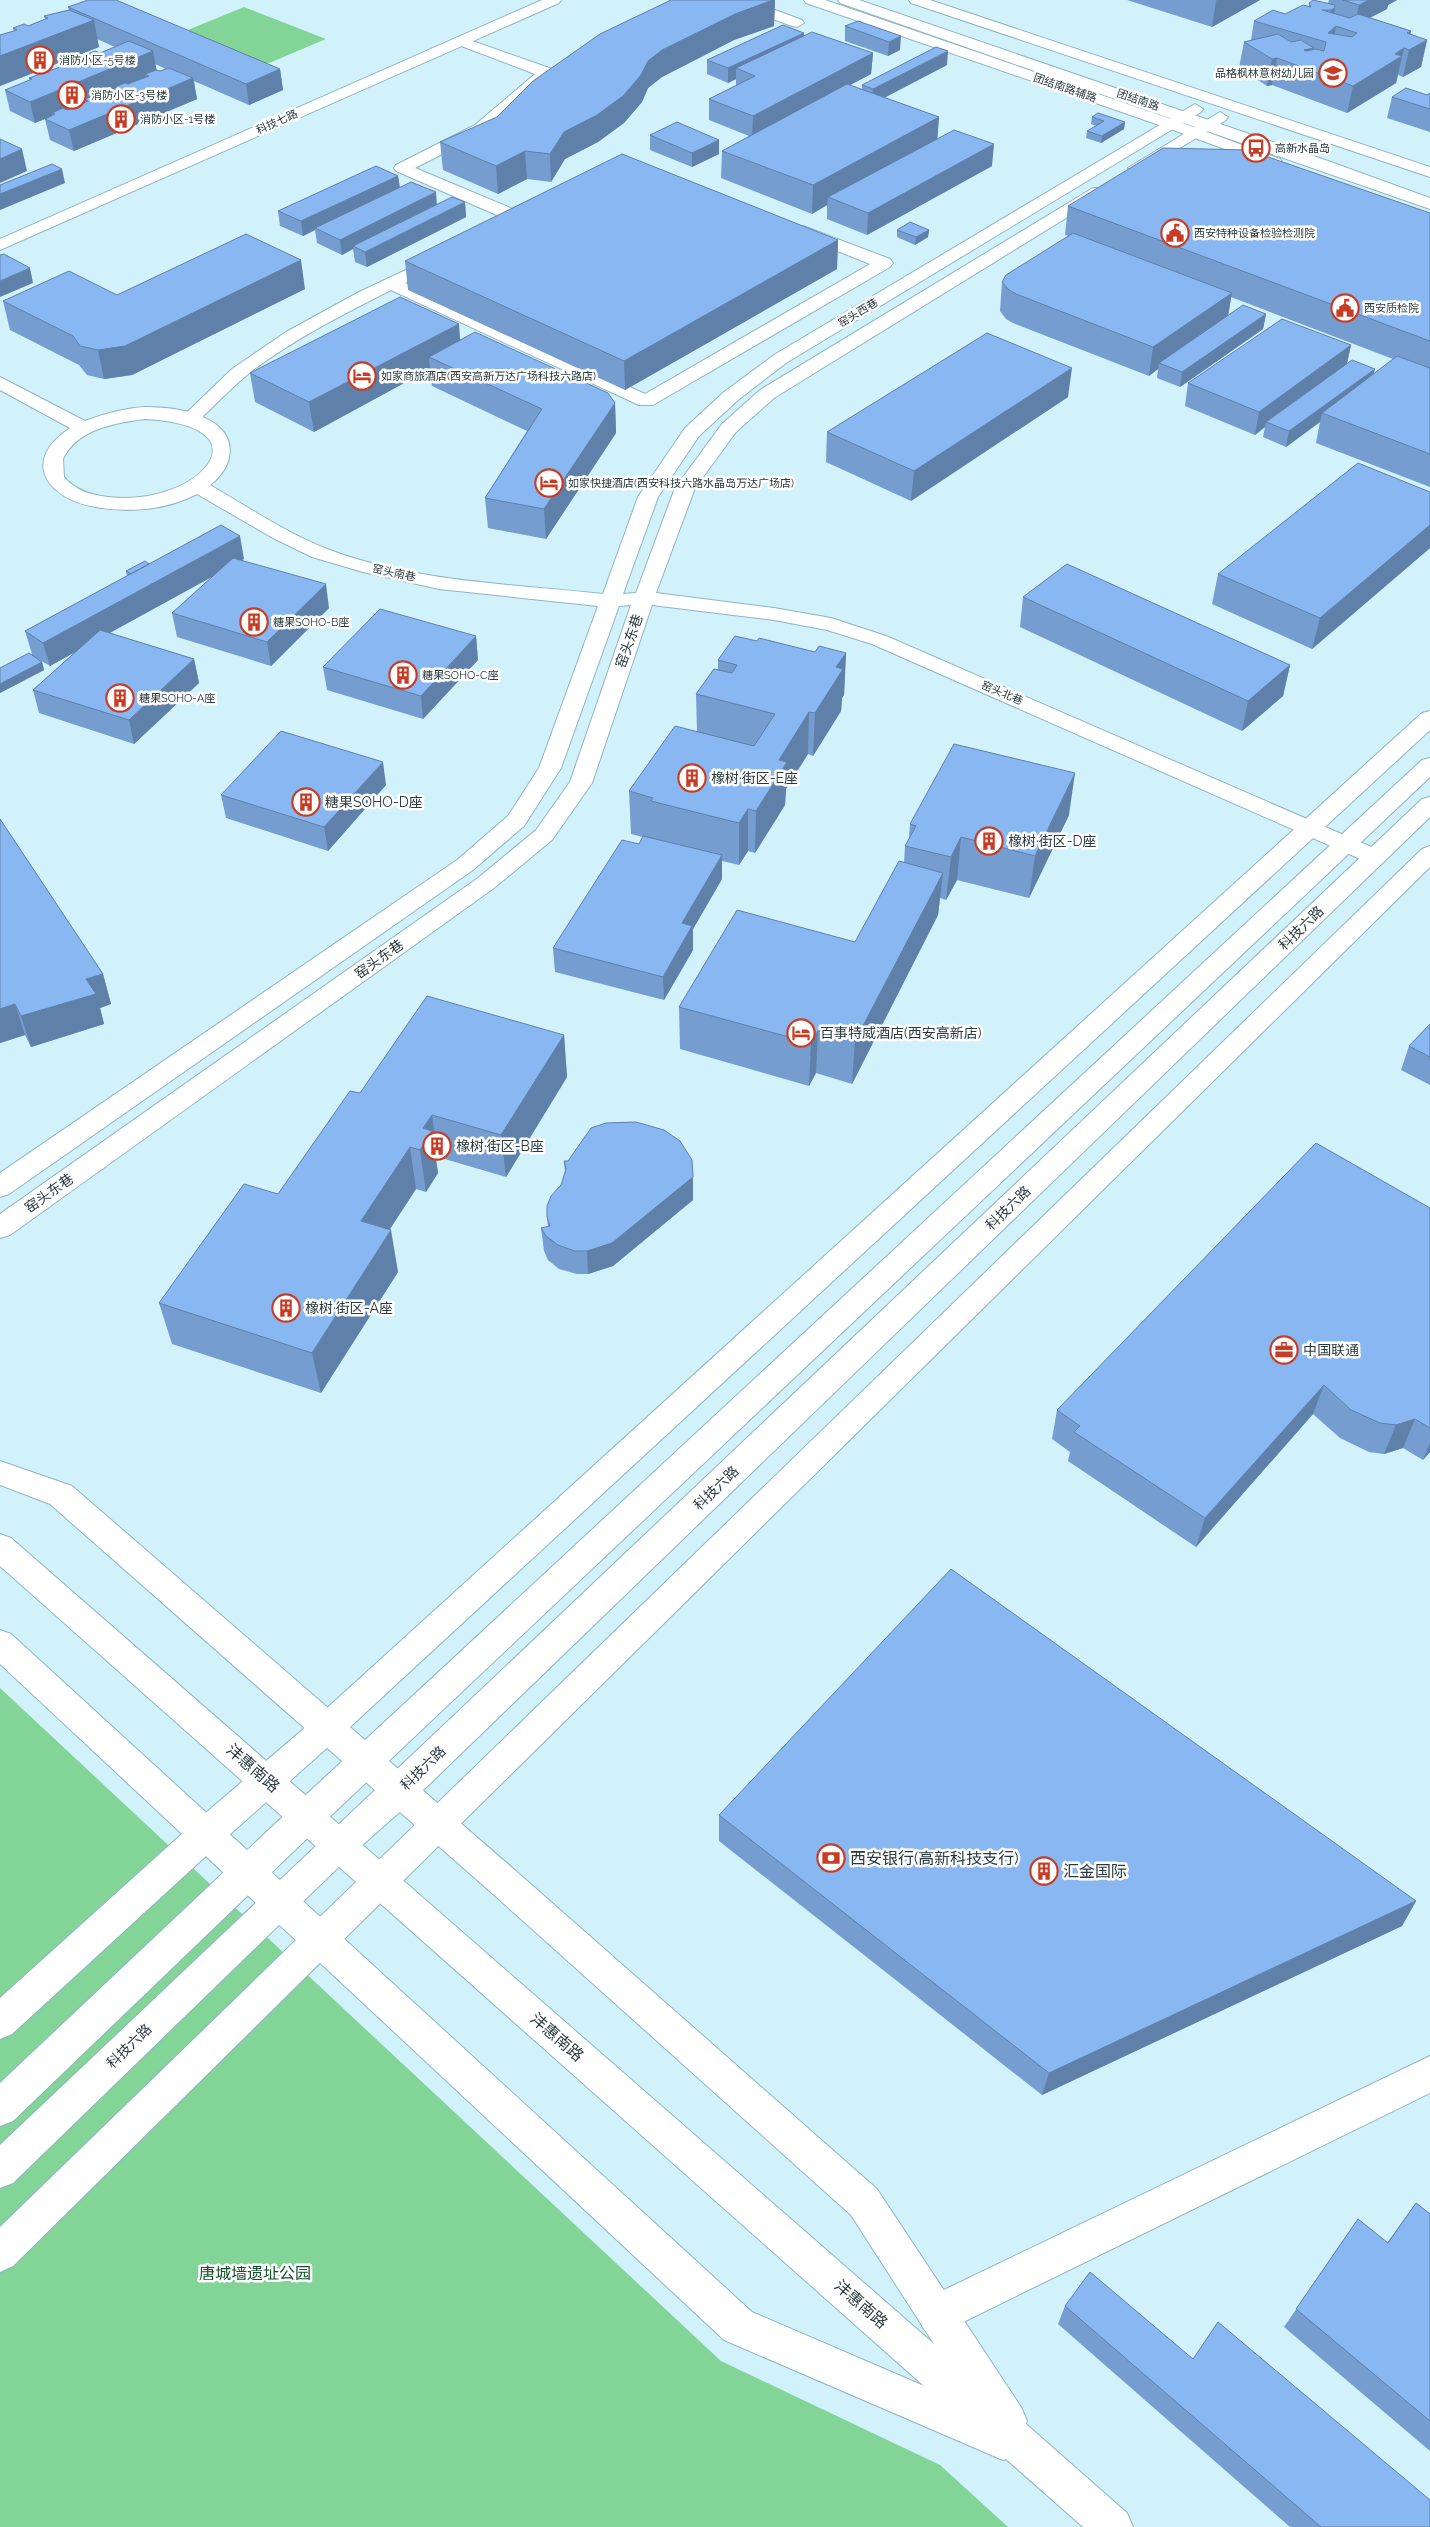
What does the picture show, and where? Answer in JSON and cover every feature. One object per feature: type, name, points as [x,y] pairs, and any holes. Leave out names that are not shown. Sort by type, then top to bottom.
[{"type":"street","name":"科技七路","points":[[0,245],[554,0]]},
{"type":"street","points":[[734,0],[797,23]]},
{"type":"street","name":"团结南路辅路","points":[[811,0],[1183,116],[1207,125],[1320,178],[1430,220]]},
{"type":"street","name":"团结南路","points":[[845,0],[1183,116]]},
{"type":"street","name":"团结南路","points":[[877,0],[1207,125],[1430,204]]},
{"type":"street","points":[[916,0],[1430,172]]},
{"type":"street","points":[[461,41],[545,73]]},
{"type":"street","points":[[521,219],[402,168],[481,128],[545,73],[560,64]]},
{"type":"street","name":"窑头西巷","points":[[609,601],[648,497],[692,432],[731,396],[780,359],[1183,116]]},
{"type":"street","name":"团结南路","points":[[1207,125],[1430,188]]},
{"type":"street","name":"窑头西巷","points":[[644,598],[685,488],[729,428],[767,394],[1207,125]]},
{"type":"street","points":[[503,228],[538,210]]},
{"type":"street","points":[[391,284],[646,401],[884,263],[783,223]]},
{"type":"street","points":[[190,418],[246,367],[295,335],[452,253]]},
{"type":"street","points":[[0,383],[84,428]]},
{"type":"street","points":[[146,413],[190,418],[211,429],[222,441],[224,455],[216,471],[196,486],[174,496],[145,503],[115,504],[87,500],[66,491],[54,478],[52,462],[58,448],[84,428],[118,417],[146,413]]},
{"type":"street","name":"窑头南巷","points":[[196,486],[280,534],[319,553],[370,568],[439,583],[609,601]]},
{"type":"street","name":"窑头北巷","points":[[609,601],[644,598],[774,614],[831,624],[871,637],[1311,827],[1375,857]]},
{"type":"street","name":"窑头东巷","points":[[0,1228],[486,884],[544,835],[581,783],[644,598]]},
{"type":"street","name":"窑头东巷","points":[[0,1187],[465,865],[516,821],[550,768],[609,601]]},
{"type":"street","points":[[0,2022],[206,1834],[326,1729],[1430,718]]},
{"type":"street","points":[[0,2108],[364,1762],[1430,765]]},
{"type":"street","name":"科技六路","points":[[0,2170],[279,1901],[399,1791],[1430,804]]},
{"type":"street","points":[[0,2253],[439,1826],[1430,854]]},
{"type":"street","points":[[0,1473],[61,1495],[864,2202],[1025,2449]]},
{"type":"street","name":"沣惠南路","points":[[0,1547],[267,1780],[338,1845],[1113,2527]]},
{"type":"street","points":[[0,1644],[738,2326],[1025,2449]]},
{"type":"street","points":[[937,2314],[1430,2074]]},
{"type":"green space","points":[[244,7],[326,39],[255,69],[173,36]]},
{"type":"green space","name":"唐城墙遗址公园","points":[[0,1688],[721,2361],[940,2465],[1008,2527],[0,2527]]},
{"type":"building","points":[[88,0],[116,0],[280,69],[246,84],[68,7]]},
{"type":"building","points":[[671,0],[773,0],[735,14],[662,50],[648,61],[641,75],[623,96],[597,115],[564,132],[550,154],[525,151],[496,166],[440,142],[497,117],[533,81],[600,34]]},
{"type":"building","points":[[1313,0],[1335,5],[1335,8],[1331,10],[1322,10],[1350,18],[1358,14],[1411,31],[1407,33],[1427,40],[1409,50],[1404,48],[1395,54],[1402,56],[1353,86],[1277,58],[1272,59],[1244,42],[1278,34],[1291,42],[1301,40],[1314,48],[1304,50],[1315,49],[1324,51],[1326,42],[1254,21],[1273,10],[1285,14],[1303,5],[1311,7],[1309,3]],"holes":[[[1336,26],[1357,33],[1352,37],[1328,33]]]},
{"type":"building","points":[[1343,0],[1369,0],[1359,5]]},
{"type":"building","points":[[69,10],[94,20],[0,56],[0,35],[17,30],[13,28],[24,24],[28,26],[48,18],[44,16]]},
{"type":"building","points":[[858,21],[901,36],[889,42],[845,26]]},
{"type":"building","points":[[783,25],[804,33],[728,68],[707,60]]},
{"type":"building","points":[[812,32],[873,53],[753,116],[709,99],[755,76],[736,68]]},
{"type":"building","points":[[129,41],[153,51],[30,102],[5,90],[32,79],[29,78],[83,59],[79,57],[95,51],[100,53]]},
{"type":"building","points":[[936,47],[948,51],[873,89],[862,85]]},
{"type":"building","points":[[169,68],[193,78],[69,130],[45,119],[63,108],[67,110],[88,101],[85,99],[95,95],[99,96],[118,89],[115,87],[125,83],[128,84],[149,76],[145,74]]},
{"type":"building","points":[[847,84],[939,117],[813,185],[722,151]]},
{"type":"building","points":[[1406,88],[1427,95],[1430,93],[1430,109],[1392,97]]},
{"type":"building","points":[[1098,113],[1125,122],[1102,136],[1087,131],[1104,121],[1092,117]]},
{"type":"building","points":[[677,122],[719,140],[692,153],[650,135]]},
{"type":"building","points":[[954,130],[994,144],[868,213],[828,197]]},
{"type":"building","points":[[0,139],[22,149],[0,159]]},
{"type":"building","name":"西安质检院","points":[[1163,148],[1248,150],[1430,213],[1430,341],[1068,206]]},
{"type":"building","points":[[622,154],[838,240],[624,361],[405,261]]},
{"type":"building","points":[[52,164],[62,169],[0,194],[0,185]]},
{"type":"building","points":[[376,166],[398,176],[301,221],[278,211]]},
{"type":"building","points":[[411,182],[436,192],[340,240],[315,228]]},
{"type":"building","points":[[452,197],[465,202],[365,252],[353,246]]},
{"type":"building","points":[[910,222],[929,230],[916,237],[897,230]]},
{"type":"building","points":[[1073,233],[1232,293],[1153,347],[1016,294],[1009,290],[1002,282],[1006,275]]},
{"type":"building","points":[[246,234],[301,260],[125,346],[98,350],[80,346],[73,336],[3,301],[69,271],[117,295]]},
{"type":"building","points":[[4,254],[30,268],[0,281],[0,255]]},
{"type":"building","points":[[400,297],[459,324],[309,402],[250,373]]},
{"type":"building","points":[[1243,305],[1266,314],[1182,372],[1159,363]]},
{"type":"building","points":[[1282,319],[1351,345],[1259,412],[1188,383]]},
{"type":"building","points":[[475,332],[608,393],[615,403],[544,509],[485,498],[542,409],[429,357]]},
{"type":"building","points":[[987,333],[1072,368],[914,471],[827,432]]},
{"type":"building","points":[[1397,356],[1430,368],[1430,454],[1322,413]]},
{"type":"building","points":[[1352,360],[1375,369],[1289,431],[1266,422]]},
{"type":"building","points":[[1358,463],[1430,492],[1430,525],[1320,618],[1218,574]]},
{"type":"building","points":[[221,525],[240,536],[43,643],[25,631]]},
{"type":"building","points":[[233,558],[326,584],[267,642],[172,613]]},
{"type":"building","points":[[145,561],[149,564],[131,574],[126,571]]},
{"type":"building","points":[[1067,564],[1290,665],[1248,701],[1023,597]]},
{"type":"building","points":[[380,609],[476,636],[421,696],[323,667]]},
{"type":"building","points":[[100,630],[194,659],[129,720],[33,690]]},
{"type":"building","points":[[735,636],[757,641],[759,638],[815,652],[819,646],[846,653],[836,667],[843,669],[815,713],[809,712],[779,760],[787,762],[756,811],[748,809],[739,823],[651,801],[653,798],[629,791],[675,726],[754,746],[775,714],[696,694],[714,669],[732,673],[737,665],[718,660]]},
{"type":"building","points":[[29,653],[42,662],[0,684],[0,668]]},
{"type":"building","points":[[281,731],[383,762],[324,827],[221,795]]},
{"type":"building","points":[[954,744],[1075,773],[1035,856],[961,837],[951,857],[905,846],[916,826],[910,824]]},
{"type":"building","points":[[0,819],[103,974],[86,979],[96,994],[21,1016],[15,1004],[0,1009]]},
{"type":"building","points":[[643,836],[722,855],[682,923],[692,926],[663,977],[553,948],[622,840],[639,844]]},
{"type":"building","points":[[899,861],[943,873],[855,1041],[818,1031],[811,1043],[679,1007],[737,910],[855,942]]},
{"type":"building","points":[[427,996],[564,1035],[501,1135],[432,1115],[423,1128],[432,1131],[420,1150],[410,1147],[361,1221],[391,1230],[312,1353],[159,1303],[244,1184],[278,1194],[350,1091],[360,1093]]},
{"type":"building","points":[[1430,1024],[1430,1057],[1409,1046]]},
{"type":"building","points":[[636,1122],[664,1130],[680,1141],[692,1160],[693,1177],[612,1243],[587,1251],[575,1251],[558,1245],[546,1236],[541,1228],[550,1226],[547,1217],[547,1206],[551,1196],[561,1185],[566,1169],[564,1161],[568,1161],[591,1128],[606,1123]]},
{"type":"building","name":"中国联通","points":[[1316,1143],[1430,1208],[1430,1428],[1415,1419],[1396,1425],[1380,1423],[1351,1410],[1324,1385],[1205,1518],[1074,1432],[1080,1426],[1057,1410]]},
{"type":"building","name":"汇金国际","points":[[951,1569],[1416,1901],[1049,2073],[719,1815]]},
{"type":"building","points":[[1416,2203],[1430,2214],[1430,2421],[1296,2309],[1358,2219],[1388,2243]]},
{"type":"building","points":[[1090,2272],[1193,2359],[1218,2322],[1430,2500],[1430,2527],[1321,2527],[1065,2306]]},
{"type":"place","name":"消防小区-5号楼","points":[[40,60]]},
{"type":"place","name":"品格枫林意树幼儿园","points":[[1333,73]]},
{"type":"place","name":"消防小区-3号楼","points":[[72,95]]},
{"type":"place","name":"消防小区-1号楼","points":[[121,119]]},
{"type":"place","name":"高新水晶岛","points":[[1256,148]]},
{"type":"place","name":"西安特种设备检验检测院","points":[[1175,233]]},
{"type":"place","name":"西安质检院","points":[[1345,308]]},
{"type":"place","name":"如家商旅酒店(西安高新万达广场科技六路店)","points":[[362,376]]},
{"type":"place","name":"如家快捷酒店(西安科技六路水晶岛万达广场店)","points":[[549,483]]},
{"type":"place","name":"糖果SOHO-B座","points":[[254,622]]},
{"type":"place","name":"糖果SOHO-C座","points":[[403,675]]},
{"type":"place","name":"糖果SOHO-A座","points":[[120,698]]},
{"type":"place","name":"橡树·街区-E座","points":[[692,778]]},
{"type":"place","name":"糖果SOHO-D座","points":[[306,802]]},
{"type":"place","name":"橡树·街区-D座","points":[[989,841]]},
{"type":"place","name":"百事特威酒店(西安高新店)","points":[[801,1033]]},
{"type":"place","name":"橡树·街区-B座","points":[[437,1146]]},
{"type":"place","name":"橡树·街区-A座","points":[[286,1308]]},
{"type":"place","name":"中国联通","points":[[1284,1350]]},
{"type":"place","name":"西安银行(高新科技支行)","points":[[831,1858]]},
{"type":"place","name":"汇金国际","points":[[1044,1871]]}]
